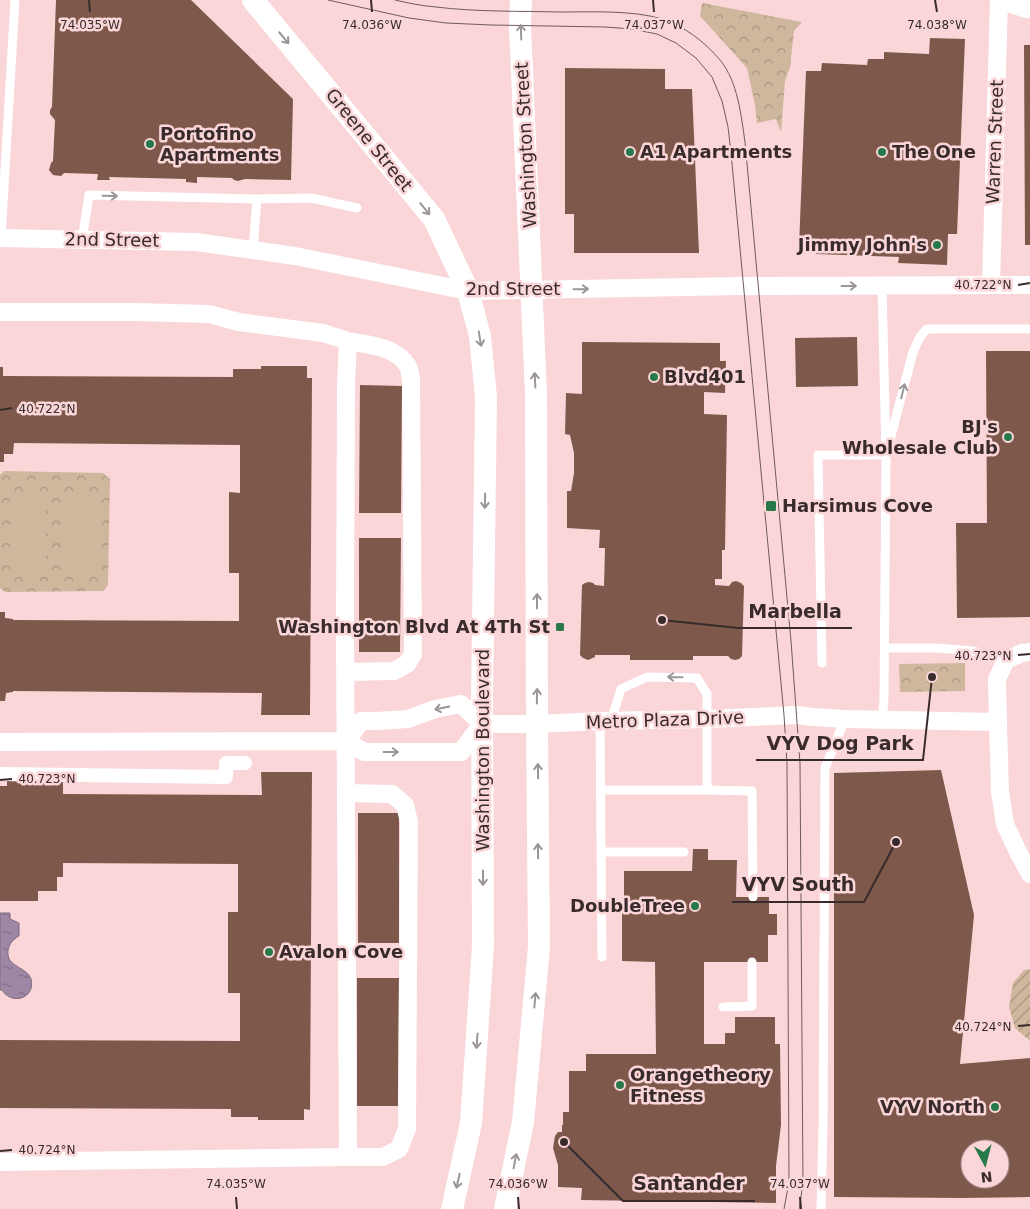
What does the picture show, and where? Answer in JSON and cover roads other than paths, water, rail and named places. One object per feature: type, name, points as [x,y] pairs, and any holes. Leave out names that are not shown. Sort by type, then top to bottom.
[{"type":"street","name":"Greene Street","points":[[253,0],[434,219],[468,292]]},
{"type":"street","name":"Washington Street","points":[[521,0],[532,290]]},
{"type":"street","points":[[1000,0],[1030,9]]},
{"type":"street","name":"Warren Street","points":[[991,285],[1000,0]]},
{"type":"street","name":"2nd Street","points":[[0,238],[196,242],[295,256],[468,292],[743,286],[1030,285]]},
{"type":"street","points":[[505,1209],[523,1122],[539,947],[536,394],[532,290]]},
{"type":"street","name":"Washington Boulevard","points":[[452,1209],[471,1122],[483,946],[482,724],[486,397],[480,336],[468,292]]},
{"type":"street","points":[[0,312],[209,314],[239,322],[323,333],[348,341],[379,347],[399,356],[408,366],[411,380],[413,654],[407,664],[394,671],[346,672]]},
{"type":"street","points":[[348,341],[346,384],[348,1157]]},
{"type":"street","points":[[1030,652],[1022,653],[1006,660],[997,679],[1000,792],[1005,824],[1030,874]]},
{"type":"street","points":[[0,742],[346,740],[364,752],[461,752],[482,724],[461,704],[435,709],[408,719],[361,721],[346,740]]},
{"type":"street","name":"Metro Plaza Drive","points":[[482,724],[537,724],[796,715],[998,722]]},
{"type":"street","points":[[0,774],[226,777],[226,763],[244,763]]},
{"type":"street","points":[[0,1162],[383,1157],[399,1149],[407,1129],[409,822],[405,805],[392,794],[346,793]]},
{"type":"lane","points":[[0,238],[3,166],[15,0]]},
{"type":"lane","points":[[82,240],[89,195],[257,199],[311,198],[357,208]]},
{"type":"lane","points":[[253,250],[257,199]]},
{"type":"lane","points":[[882,286],[886,456],[885,648],[882,719]]},
{"type":"lane","points":[[886,456],[913,352],[920,337],[927,329],[1030,329]]},
{"type":"lane","points":[[822,663],[818,455],[886,456]]},
{"type":"lane","points":[[885,648],[936,648],[973,651],[1006,660]]},
{"type":"lane","points":[[602,957],[601,790],[606,721],[621,689],[647,677],[697,678],[707,694],[706,790]]},
{"type":"lane","points":[[821,1209],[824,768],[845,718]]},
{"type":"lane","points":[[601,790],[752,791],[753,897]]},
{"type":"lane","points":[[601,852],[684,852]]},
{"type":"lane","points":[[723,1007],[752,1006],[752,962]]},
{"type":"water","points":[[0,913],[10,913],[10,919],[19,923],[19,936],[10,944],[8,955],[9,959],[26,972],[31,979],[32,986],[30,991],[22,998],[11,998],[0,990]]},
{"type":"tram line","points":[[328,0],[409,18],[446,23],[605,27],[632,29],[657,34],[676,43],[696,58],[712,77],[722,101],[731,153],[787,763],[789,1182],[784,1209]]},
{"type":"tram line","points":[[395,0],[426,6],[467,10],[612,12],[651,16],[670,22],[694,35],[720,60],[735,88],[745,142],[791,641],[800,763],[803,1184],[799,1209]]},
{"type":"place","name":"Portofino Apartments","points":[[150,144]]},
{"type":"place","name":"A1 Apartments","points":[[630,152]]},
{"type":"place","name":"The One","points":[[882,152]]},
{"type":"place","name":"Jimmy John's","points":[[937,245]]},
{"type":"place","name":"Blvd401","points":[[654,377]]},
{"type":"place","name":"BJ's Wholesale Club","points":[[1008,437]]},
{"type":"place","name":"Harsimus Cove","points":[[771,506]]},
{"type":"place","name":"Marbella","points":[[662,620]]},
{"type":"place","name":"Washington Blvd At 4Th St","points":[[560,627]]},
{"type":"place","name":"VYV Dog Park","points":[[932,677]]},
{"type":"place","name":"VYV South","points":[[896,842]]},
{"type":"place","name":"DoubleTree","points":[[695,906]]},
{"type":"place","name":"Avalon Cove","points":[[269,952]]},
{"type":"place","name":"Orangetheory Fitness","points":[[620,1085]]},
{"type":"place","name":"VYV North","points":[[995,1107]]},
{"type":"place","name":"Santander","points":[[564,1142]]}]
